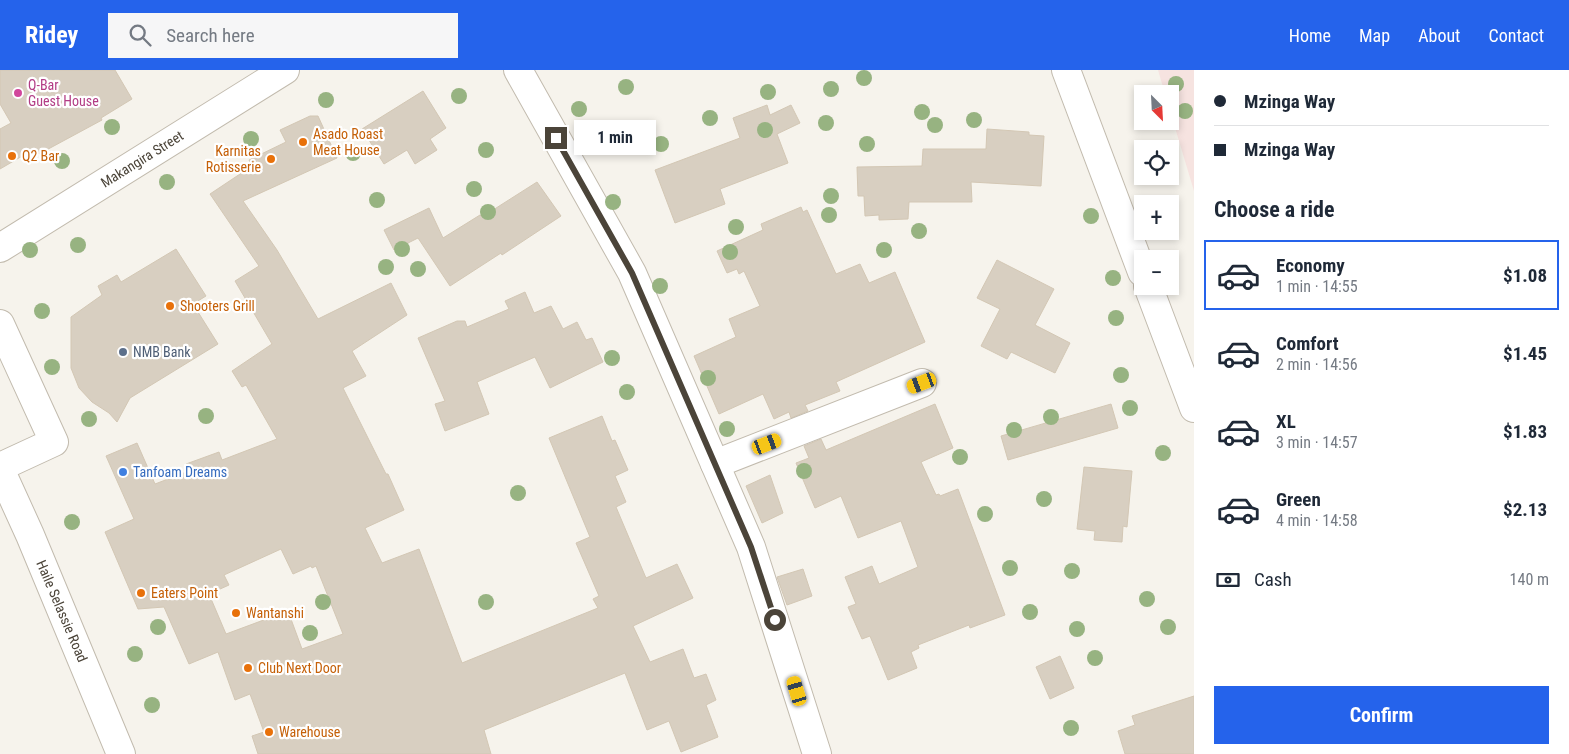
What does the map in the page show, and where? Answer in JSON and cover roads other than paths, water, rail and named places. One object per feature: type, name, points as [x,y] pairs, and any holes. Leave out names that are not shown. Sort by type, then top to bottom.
[{"type":"street","name":"Makangira Street","points":[[0,248],[285,70]]},
{"type":"street","points":[[518,70],[632,273],[751,547],[817,754]]},
{"type":"street","points":[[1066,70],[1134,251]]},
{"type":"street","points":[[1151,295],[1194,408]]},
{"type":"street","points":[[0,324],[54,442],[0,468]]},
{"type":"street","points":[[715,464],[922,383]]},
{"type":"street","name":"Haile Selassie Road","points":[[0,468],[42,561],[121,754]]},
{"type":"place","name":"Q-Bar Guest House","points":[[18,93]]},
{"type":"place","name":"Asado Roast Meat House","points":[[303,142]]},
{"type":"place","name":"Q2 Bar","points":[[12,156]]},
{"type":"place","name":"Karnitas Rotisserie","points":[[271,159]]},
{"type":"place","name":"Shooters Grill","points":[[170,306]]},
{"type":"place","name":"NMB Bank","points":[[123,352]]},
{"type":"place","name":"Tanfoam Dreams","points":[[123,472]]},
{"type":"place","name":"Eaters Point","points":[[141,593]]},
{"type":"place","name":"Wantanshi","points":[[236,613]]},
{"type":"place","name":"Club Next Door","points":[[248,668]]},
{"type":"place","name":"Warehouse","points":[[269,732]]}]
